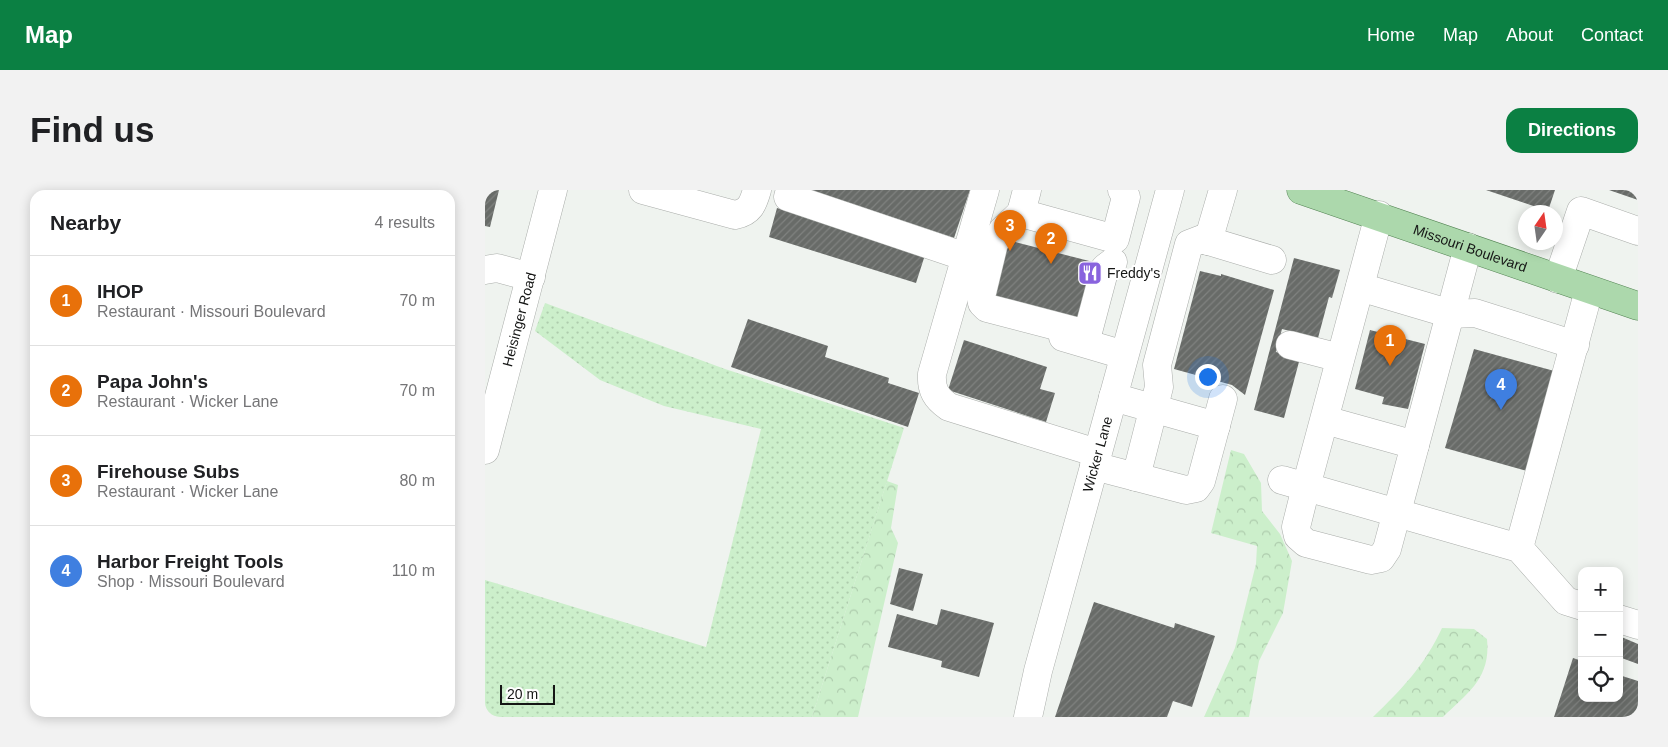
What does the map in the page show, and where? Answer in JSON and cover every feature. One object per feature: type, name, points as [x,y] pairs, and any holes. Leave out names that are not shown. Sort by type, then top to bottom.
[{"type":"main road","name":"Missouri Boulevard","points":[[1301,190],[1379,215],[1638,306]]},
{"type":"street","name":"Heisinger Road","points":[[485,450],[490,411],[531,277],[553,190]]},
{"type":"street","points":[[643,190],[735,215],[746,213],[753,204],[757,190]]},
{"type":"street","points":[[985,190],[932,374],[931,386],[941,401],[949,407],[1095,459],[1136,477],[1186,490],[1196,488],[1201,481],[1223,399]]},
{"type":"street","points":[[1091,345],[1126,197],[1122,190]]},
{"type":"street","name":"Wicker Lane","points":[[1028,717],[1095,459],[1170,190]]},
{"type":"street","points":[[1209,241],[1223,190]]},
{"type":"street","points":[[780,192],[966,257]]},
{"type":"street","points":[[1558,279],[1585,201],[1638,231]]},
{"type":"street","points":[[1024,202],[1114,251],[1105,268],[1088,332],[1083,334],[987,308],[982,303],[981,297],[994,243],[1024,202]]},
{"type":"street","points":[[1379,215],[1325,420],[1294,483],[1296,527],[1298,536],[1306,543],[1377,560],[1381,558],[1387,549],[1468,247]]},
{"type":"street","points":[[1136,477],[1159,387],[1157,365],[1189,244],[1195,240],[1209,241],[1271,260]]},
{"type":"street","points":[[485,270],[497,268],[531,277]]},
{"type":"street","points":[[1359,287],[1451,314],[1475,313],[1575,345]]},
{"type":"street","points":[[1519,548],[1589,290]]},
{"type":"street","points":[[953,305],[1124,355]]},
{"type":"street","points":[[1290,345],[1340,358]]},
{"type":"street","points":[[1113,397],[1216,426]]},
{"type":"street","points":[[1325,420],[1415,445]]},
{"type":"street","points":[[1294,483],[1397,511],[1519,548],[1566,601],[1578,605]]},
{"type":"street","points":[[1623,620],[1638,625]]},
{"type":"green space","points":[[545,303],[725,369],[904,428],[812,717],[485,717],[485,580],[706,647],[761,429],[664,406],[600,380],[535,331]]},
{"type":"green space","points":[[1231,450],[1244,454],[1261,483],[1262,511],[1280,534],[1292,561],[1283,613],[1259,661],[1249,717],[1204,717],[1235,648],[1256,564],[1257,546],[1211,533]]},
{"type":"green space","points":[[887,481],[898,485],[891,528],[898,543],[858,717],[812,717]]},
{"type":"green space","points":[[1442,628],[1474,629],[1487,639],[1485,664],[1476,684],[1443,717],[1373,717],[1412,676],[1428,654]]},
{"type":"building","points":[[485,190],[499,190],[490,227],[485,226]]},
{"type":"building","points":[[811,190],[970,190],[954,238]]},
{"type":"building","points":[[1486,190],[1555,190],[1550,205],[1530,205]]},
{"type":"building","points":[[1609,190],[1638,190],[1638,200]]},
{"type":"building","points":[[777,208],[925,255],[916,283],[769,237]]},
{"type":"building","points":[[1003,239],[1101,264],[1085,325],[987,299]]},
{"type":"building","points":[[1294,258],[1340,270],[1332,298],[1329,297],[1318,338],[1282,329],[1276,352],[1300,358],[1284,418],[1254,410]]},
{"type":"building","points":[[1200,271],[1221,276],[1221,274],[1274,290],[1245,395],[1232,385],[1174,369]]},
{"type":"building","points":[[748,319],[828,346],[825,357],[889,378],[888,383],[919,393],[908,427],[731,367]]},
{"type":"building","points":[[1370,330],[1425,344],[1408,409],[1382,404],[1384,397],[1355,389]]},
{"type":"building","points":[[964,340],[1047,367],[1040,389],[1055,393],[1046,422],[948,390]]},
{"type":"building","points":[[1474,349],[1558,372],[1530,472],[1445,448]]},
{"type":"building","points":[[899,568],[923,574],[913,611],[890,604]]},
{"type":"building","points":[[1094,602],[1174,628],[1175,623],[1215,636],[1192,707],[1173,701],[1167,717],[1055,717]]},
{"type":"building","points":[[941,609],[994,623],[979,677],[941,667],[942,661],[888,647],[897,614],[937,625]]},
{"type":"building","points":[[1623,638],[1638,644],[1638,664],[1623,658]]},
{"type":"building","points":[[1573,658],[1578,660],[1578,702],[1623,702],[1623,676],[1638,681],[1638,717],[1554,717]]},
{"type":"place","name":"Firehouse Subs","points":[[1010,251]]},
{"type":"place","name":"Papa John's","points":[[1051,264]]},
{"type":"place","name":"Freddy's","points":[[1090,273]]},
{"type":"place","name":"IHOP","points":[[1390,366]]},
{"type":"place","name":"Harbor Freight Tools","points":[[1501,410]]}]
